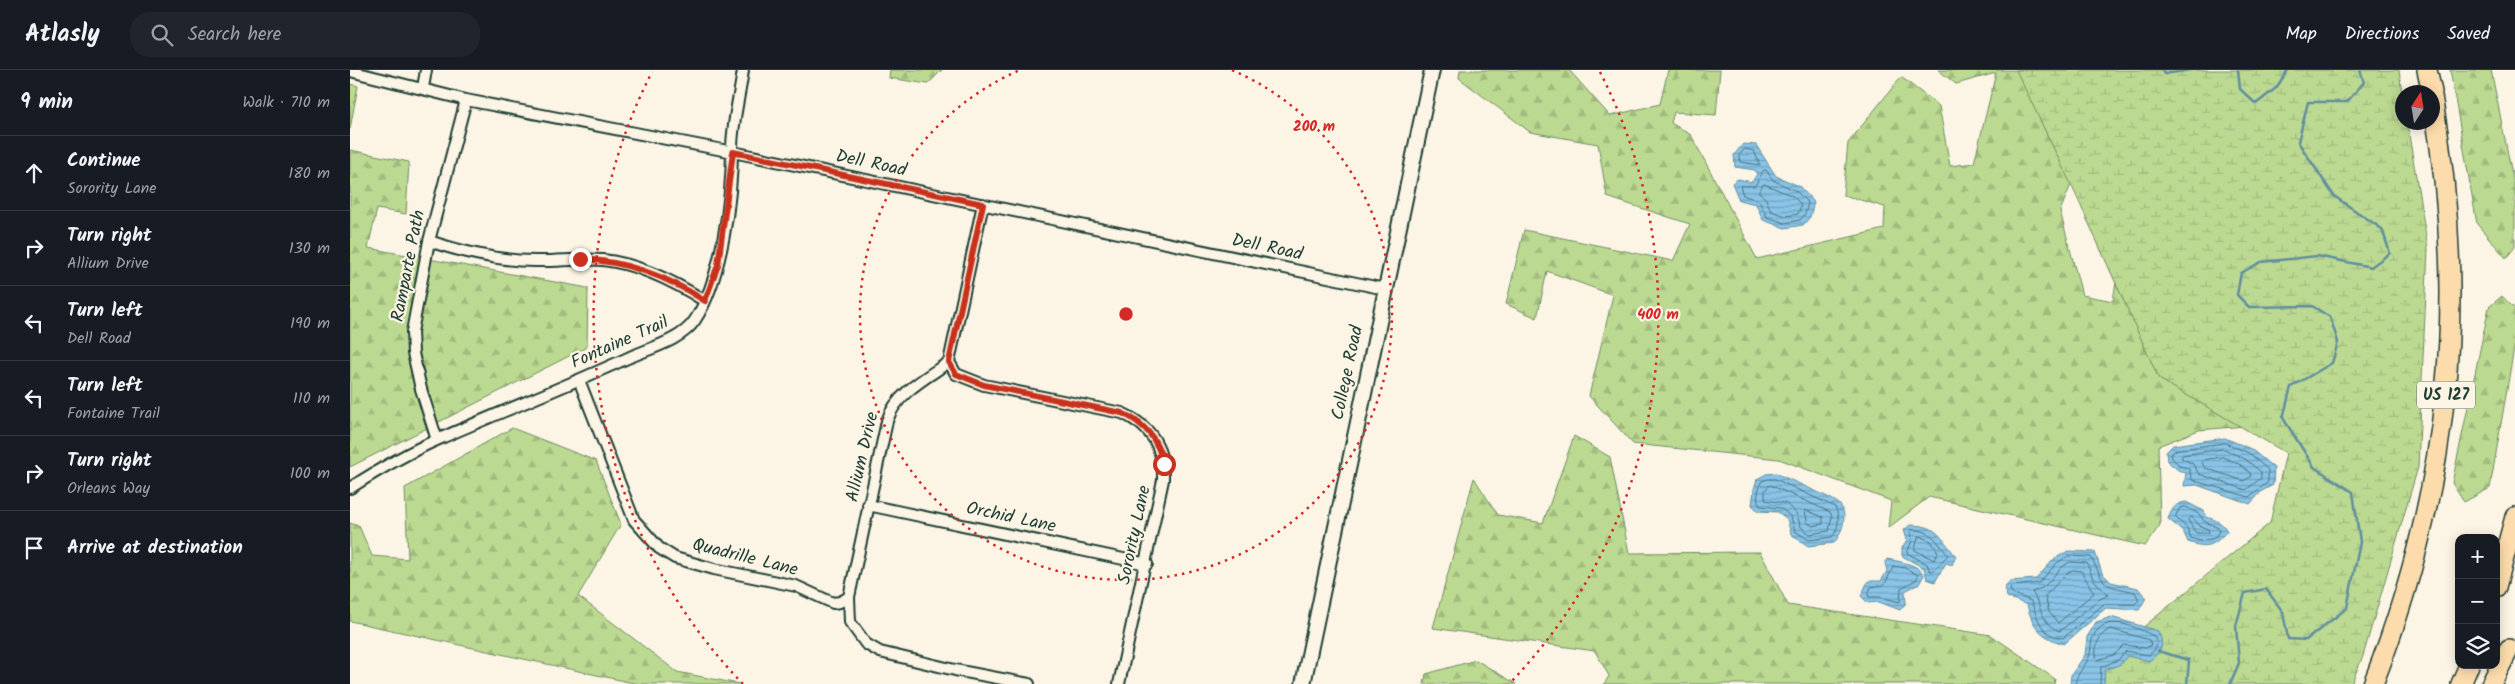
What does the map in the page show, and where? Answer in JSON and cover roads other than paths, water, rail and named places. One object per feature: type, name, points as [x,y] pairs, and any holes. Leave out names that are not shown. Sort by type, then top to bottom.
[{"type":"highway","points":[[2427,70],[2430,85]]},
{"type":"highway","name":"US 127","points":[[2373,684],[2406,594],[2422,534],[2436,469],[2446,401],[2451,327],[2450,255],[2447,193],[2437,130]]},
{"type":"highway","points":[[2498,579],[2515,517]]},
{"type":"highway","points":[[2491,684],[2509,649]]},
{"type":"highway","points":[[2461,684],[2467,669]]},
{"type":"street","points":[[423,88],[426,70]]},
{"type":"street","name":"Fontaine Trail","points":[[350,488],[437,440],[579,380],[685,331],[694,322],[705,301],[718,265],[743,70]]},
{"type":"street","name":"College Road","points":[[1303,684],[1432,70]]},
{"type":"street","name":"Dell Road","points":[[350,71],[466,100],[733,152],[1385,289]]},
{"type":"street","name":"Ramparte Path","points":[[437,440],[421,390],[412,339],[415,310],[429,241],[466,100]]},
{"type":"street","points":[[949,362],[983,204]]},
{"type":"street","points":[[429,241],[454,249],[510,260],[595,260],[619,263],[651,273],[705,301]]},
{"type":"street","name":"Allium Drive","points":[[849,597],[891,407],[904,395],[949,362]]},
{"type":"street","name":"Sorority Lane","points":[[949,362],[956,374],[969,380],[1122,413],[1137,420],[1151,433],[1159,448],[1164,464],[1163,480],[1147,564],[1119,684]]},
{"type":"street","name":"Quadrille Lane","points":[[579,380],[634,520],[659,548],[675,558],[714,569],[796,586],[834,603],[849,597]]},
{"type":"street","name":"Orchid Lane","points":[[868,505],[1147,564]]},
{"type":"street","points":[[849,597],[850,622],[866,644],[880,652],[955,670],[1029,684]]},
{"type":"water","points":[[1743,144],[1756,145],[1776,176],[1799,186],[1814,202],[1810,217],[1803,225],[1785,228],[1763,220],[1756,204],[1739,200],[1732,183],[1738,179],[1752,182],[1757,174],[1755,170],[1735,167],[1734,155]]},
{"type":"water","points":[[2225,438],[2251,449],[2274,468],[2273,485],[2262,491],[2250,504],[2197,485],[2184,486],[2186,473],[2178,470],[2167,461],[2166,452],[2173,445]]},
{"type":"water","points":[[1776,473],[1839,504],[1844,513],[1844,518],[1840,534],[1834,543],[1808,546],[1791,534],[1787,519],[1778,512],[1758,511],[1752,505],[1757,479],[1766,474]]},
{"type":"water","points":[[2186,502],[2204,511],[2206,517],[2218,522],[2227,531],[2210,545],[2205,546],[2188,542],[2183,531],[2168,519],[2174,507]]},
{"type":"water","points":[[1910,525],[1927,527],[1937,533],[1956,556],[1952,565],[1946,563],[1935,582],[1927,579],[1924,568],[1902,556],[1902,548],[1907,540],[1904,530]]},
{"type":"water","points":[[2068,551],[2095,552],[2102,573],[2111,582],[2138,588],[2146,598],[2139,610],[2106,608],[2064,644],[2044,635],[2035,626],[2027,605],[2007,597],[2005,587],[2010,581],[2036,579],[2054,559]]},
{"type":"water","points":[[1887,559],[1913,565],[1924,575],[1919,584],[1905,591],[1906,603],[1900,610],[1879,602],[1868,603],[1861,596],[1868,581],[1881,581],[1887,571],[1885,563]]},
{"type":"water","points":[[2111,617],[2158,631],[2162,644],[2161,648],[2149,661],[2127,656],[2121,664],[2105,670],[2104,684],[2070,684],[2071,675],[2085,655],[2087,637],[2096,622]]},
{"type":"waterway","points":[[2162,70],[2164,74],[2191,70]]},
{"type":"waterway","points":[[2238,70],[2240,89],[2256,104],[2276,88],[2288,70]]},
{"type":"waterway","points":[[2230,684],[2239,663],[2236,626],[2245,593],[2266,589],[2283,612],[2288,639],[2306,640],[2347,608],[2360,542],[2353,492],[2314,467],[2283,418],[2291,387],[2332,363],[2338,342],[2330,317],[2312,306],[2249,307],[2237,295],[2241,273],[2261,262],[2317,256],[2371,267],[2390,253],[2382,229],[2334,196],[2298,142],[2308,102],[2347,102],[2364,82],[2360,70]]},
{"type":"waterway","points":[[2158,651],[2189,660],[2187,684]]}]
